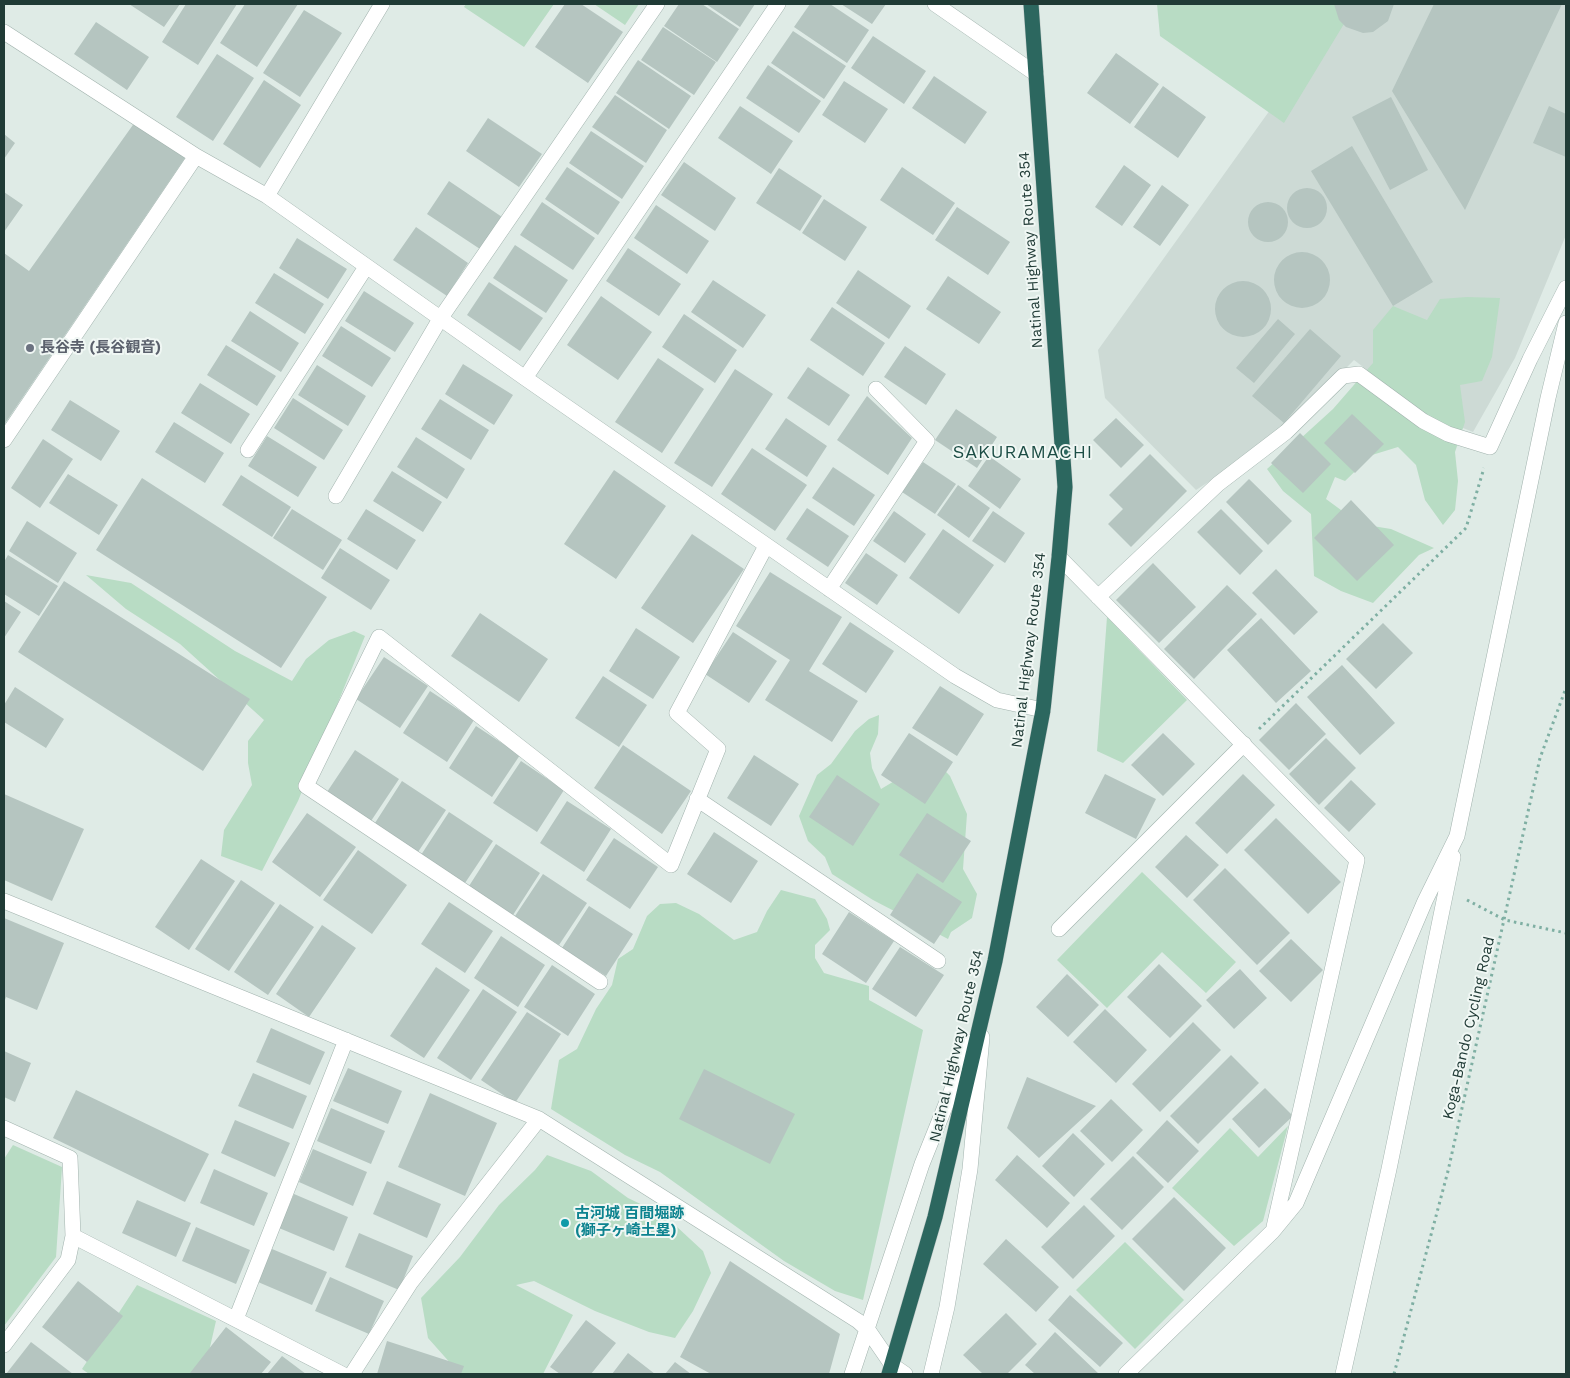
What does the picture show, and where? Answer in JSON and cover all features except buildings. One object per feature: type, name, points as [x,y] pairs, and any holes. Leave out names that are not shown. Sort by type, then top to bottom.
[{"type":"highway","name":"Natinal Highway Route 354","points":[[890,1369],[935,1217],[984,1010],[1043,710],[1059,557],[1065,487],[1031,4]]},
{"type":"street","points":[[267,196],[382,4]]},
{"type":"street","points":[[336,496],[440,319],[657,4]]},
{"type":"street","points":[[525,378],[778,4]]},
{"type":"street","points":[[935,4],[1036,74]]},
{"type":"street","points":[[4,32],[196,156],[267,196],[440,319],[955,676],[997,700],[1043,710]]},
{"type":"street","points":[[4,440],[196,156]]},
{"type":"street","points":[[248,450],[366,267]]},
{"type":"street","points":[[1098,597],[1218,484],[1286,432],[1342,376],[1359,374],[1423,421],[1448,434],[1490,447],[1530,359],[1566,288]]},
{"type":"street","points":[[1343,1374],[1389,1169],[1548,398],[1566,323]]},
{"type":"street","points":[[828,589],[927,441],[876,389]]},
{"type":"street","points":[[600,982],[306,786],[379,637],[671,866],[718,749],[677,713],[766,546]]},
{"type":"street","points":[[1059,557],[1357,860],[1273,1230]]},
{"type":"street","points":[[1059,929],[1244,744]]},
{"type":"street","points":[[698,799],[938,961]]},
{"type":"street","points":[[1126,1374],[1273,1230],[1296,1203],[1425,901],[1457,836]]},
{"type":"street","points":[[4,901],[539,1119],[858,1321],[868,1330],[890,1369],[905,1374]]},
{"type":"street","points":[[852,1374],[922,1164],[984,1010]]},
{"type":"street","points":[[931,1374],[947,1307],[970,1169],[984,1010]]},
{"type":"street","points":[[236,1319],[346,1040]]},
{"type":"street","points":[[352,1374],[411,1282],[539,1119]]},
{"type":"street","points":[[4,1128],[70,1158],[73,1236],[68,1260],[4,1345]]},
{"type":"street","points":[[73,1236],[342,1374]]},
{"type":"path","points":[[1244,744],[1466,528],[1490,447]]},
{"type":"path","name":"Koga-Bando Cycling Road","points":[[1394,1374],[1448,1171],[1540,758],[1566,688]]},
{"type":"path","points":[[1462,898],[1505,920],[1566,934]]},
{"type":"shaded area","points":[[1346,4],[1566,4],[1566,235],[1515,358],[1473,432],[1421,411],[1354,360],[1279,436],[1196,490],[1105,398],[1098,350]]},
{"type":"green space","points":[[466,4],[554,4],[524,47],[464,7]]},
{"type":"green space","points":[[594,4],[639,4],[625,25]]},
{"type":"green space","points":[[1157,4],[1356,4],[1284,123],[1160,36]]},
{"type":"green space","points":[[1467,297],[1500,298],[1492,357],[1482,381],[1460,385],[1465,422],[1455,452],[1458,481],[1455,510],[1443,525],[1425,500],[1416,465],[1398,447],[1372,455],[1345,481],[1335,477],[1326,499],[1360,524],[1391,529],[1434,548],[1419,555],[1373,603],[1341,591],[1314,576],[1311,514],[1283,491],[1267,469],[1333,409],[1373,363],[1373,330],[1393,306],[1427,320],[1440,299]]},
{"type":"green space","points":[[86,575],[131,583],[235,651],[292,681],[306,659],[329,640],[354,631],[365,636],[298,801],[262,871],[221,856],[224,830],[252,785],[248,763],[248,741],[264,720],[180,644],[126,609]]},
{"type":"green space","points":[[1107,617],[1187,700],[1123,763],[1097,751]]},
{"type":"green space","points":[[879,715],[878,734],[870,753],[872,768],[881,789],[901,777],[925,750],[950,776],[967,814],[963,869],[977,894],[972,918],[951,932],[948,939],[873,900],[832,874],[825,857],[808,841],[799,816],[817,775],[831,764],[855,731],[869,719]]},
{"type":"green space","points":[[1142,872],[1236,962],[1206,993],[1162,952],[1107,1008],[1057,960]]},
{"type":"green space","points":[[781,890],[815,899],[827,919],[830,930],[815,945],[815,958],[824,973],[869,986],[869,1000],[923,1030],[863,1300],[835,1291],[784,1261],[660,1172],[625,1155],[551,1109],[559,1060],[577,1049],[596,1009],[612,985],[618,959],[633,949],[647,916],[660,904],[676,903],[699,914],[734,940],[757,932],[767,911]]},
{"type":"green space","points":[[1288,1126],[1263,1221],[1234,1246],[1172,1188],[1230,1128],[1258,1157]]},
{"type":"green space","points":[[13,1145],[62,1167],[56,1257],[4,1326],[4,1159]]},
{"type":"green space","points":[[547,1155],[591,1171],[628,1198],[653,1210],[676,1226],[703,1251],[711,1273],[693,1311],[675,1338],[649,1332],[595,1311],[534,1281],[516,1285],[573,1315],[543,1374],[460,1374],[428,1338],[421,1298],[460,1257],[499,1205],[535,1170]]},
{"type":"green space","points":[[1125,1242],[1184,1300],[1135,1349],[1076,1290]]},
{"type":"green space","points":[[137,1285],[216,1321],[205,1369],[199,1374],[89,1374],[82,1369]]},
{"type":"place","name":"長谷寺 (長谷観音)","points":[[30,348]]},
{"type":"place","name":"古河城 百間堀跡 (獅子ヶ崎土塁)","points":[[565,1223]]},
{"type":"district","name":"SAKURAMACHI","points":[[1023,453]]}]
